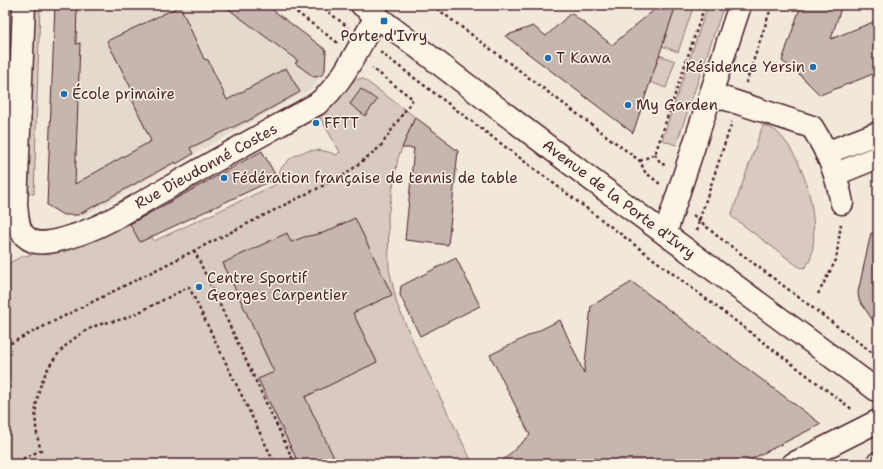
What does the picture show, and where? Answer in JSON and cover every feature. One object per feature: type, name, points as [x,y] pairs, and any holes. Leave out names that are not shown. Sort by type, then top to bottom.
[{"type":"main road","name":"Rue Dieudonné Costes","points":[[24,5],[16,206],[18,226],[26,237],[33,242],[43,244],[94,229],[317,104],[328,96],[338,82],[370,10]]},
{"type":"main road","points":[[665,234],[740,5]]},
{"type":"main road","name":"Avenue de la Porte d'Ivry","points":[[370,10],[665,234],[878,391]]},
{"type":"main road","points":[[711,94],[812,128],[836,174],[842,204]]},
{"type":"main road","points":[[826,153],[878,133]]},
{"type":"main road","points":[[836,174],[878,157]]},
{"type":"main road","points":[[793,464],[878,421]]},
{"type":"path","points":[[287,5],[342,46]]},
{"type":"path","points":[[319,5],[349,28]]},
{"type":"path","points":[[432,5],[640,161],[645,172]]},
{"type":"path","points":[[640,161],[655,154],[705,5]]},
{"type":"path","points":[[745,86],[772,5]]},
{"type":"path","name":"Avenue de la Porte d'Ivry","points":[[374,47],[854,411]]},
{"type":"path","points":[[5,346],[346,174],[380,147],[413,99],[371,67]]},
{"type":"path","points":[[696,236],[699,221],[732,122]]},
{"type":"path","points":[[655,154],[663,164]]},
{"type":"path","points":[[703,193],[708,196]]},
{"type":"path","points":[[818,294],[836,260],[842,204]]},
{"type":"path","name":"Avenue de la Porte d'Ivry","points":[[699,221],[878,357]]},
{"type":"path","points":[[194,250],[295,464]]},
{"type":"path","points":[[12,464],[41,450],[35,418],[38,392],[48,369],[63,348],[76,337],[91,328],[124,318],[189,287],[275,464]]},
{"type":"shaded area","points":[[8,5],[18,5],[16,40],[7,40]]},
{"type":"shaded area","points":[[31,5],[40,5],[34,194],[24,193]]},
{"type":"shaded area","points":[[55,5],[266,5],[326,51],[326,59],[323,63],[326,65],[326,70],[312,88],[83,216],[63,215],[60,213],[60,209],[54,210],[47,205]]},
{"type":"shaded area","points":[[676,5],[694,5],[678,52],[662,46]]},
{"type":"shaded area","points":[[708,5],[724,5],[676,145],[662,140]]},
{"type":"shaded area","points":[[659,55],[675,61],[666,88],[650,82]]},
{"type":"shaded area","points":[[6,61],[15,61],[10,193],[5,193]]},
{"type":"shaded area","name":"Centre Sportif Georges Carpentier","points":[[362,78],[415,117],[398,158],[388,215],[389,269],[397,304],[414,344],[473,464],[5,464],[5,265],[21,257],[94,237],[138,212],[154,241],[275,185],[277,175],[285,163],[298,154],[313,150],[320,150],[336,155],[340,152],[317,112],[346,84]]},
{"type":"shaded area","points":[[763,125],[777,132],[789,147],[797,160],[808,188],[814,232],[811,258],[804,268],[799,267],[731,216]]},
{"type":"building","points":[[55,5],[77,5],[76,44],[80,43],[75,184],[151,141],[132,99],[132,90],[107,41],[180,6],[204,59],[208,60],[227,100],[286,68],[300,92],[246,122],[190,148],[193,154],[176,164],[175,162],[78,215],[63,215],[47,205]]},
{"type":"building","points":[[223,5],[266,5],[326,50],[325,70],[321,76],[314,77],[295,63],[298,61]]},
{"type":"building","points":[[660,5],[676,5],[633,133],[505,36],[533,26],[546,36],[571,13],[612,45]]},
{"type":"building","points":[[801,5],[842,5],[831,39],[878,20],[878,72],[820,95],[798,73],[782,61]]},
{"type":"building","points":[[361,89],[377,100],[365,116],[350,104]]},
{"type":"building","points":[[415,117],[458,151],[448,245],[405,240],[414,148],[402,148]]},
{"type":"building","points":[[262,151],[277,178],[140,242],[130,224]]},
{"type":"building","points":[[355,218],[392,295],[353,313],[377,362],[305,397],[337,464],[299,464],[258,379],[274,372],[223,263],[287,233],[291,242],[304,237],[323,233]]},
{"type":"building","points":[[871,233],[878,233],[878,328],[859,300],[858,292]]},
{"type":"building","points":[[456,258],[480,306],[420,336],[400,295],[401,286]]},
{"type":"building","points":[[632,282],[821,424],[742,464],[499,464],[530,435],[490,355],[560,320],[584,373],[591,306]]},
{"type":"place","name":"Porte d'Ivry","points":[[384,21]]},
{"type":"place","name":"T Kawa","points":[[548,58]]},
{"type":"place","name":"Résidence Yersin","points":[[813,67]]},
{"type":"place","name":"École primaire","points":[[64,94]]},
{"type":"place","name":"My Garden","points":[[628,105]]},
{"type":"place","name":"FFTT","points":[[316,123]]},
{"type":"place","name":"Fédération française de tennis de table","points":[[224,178]]},
{"type":"place","name":"Centre Sportif Georges Carpentier","points":[[199,287]]}]
